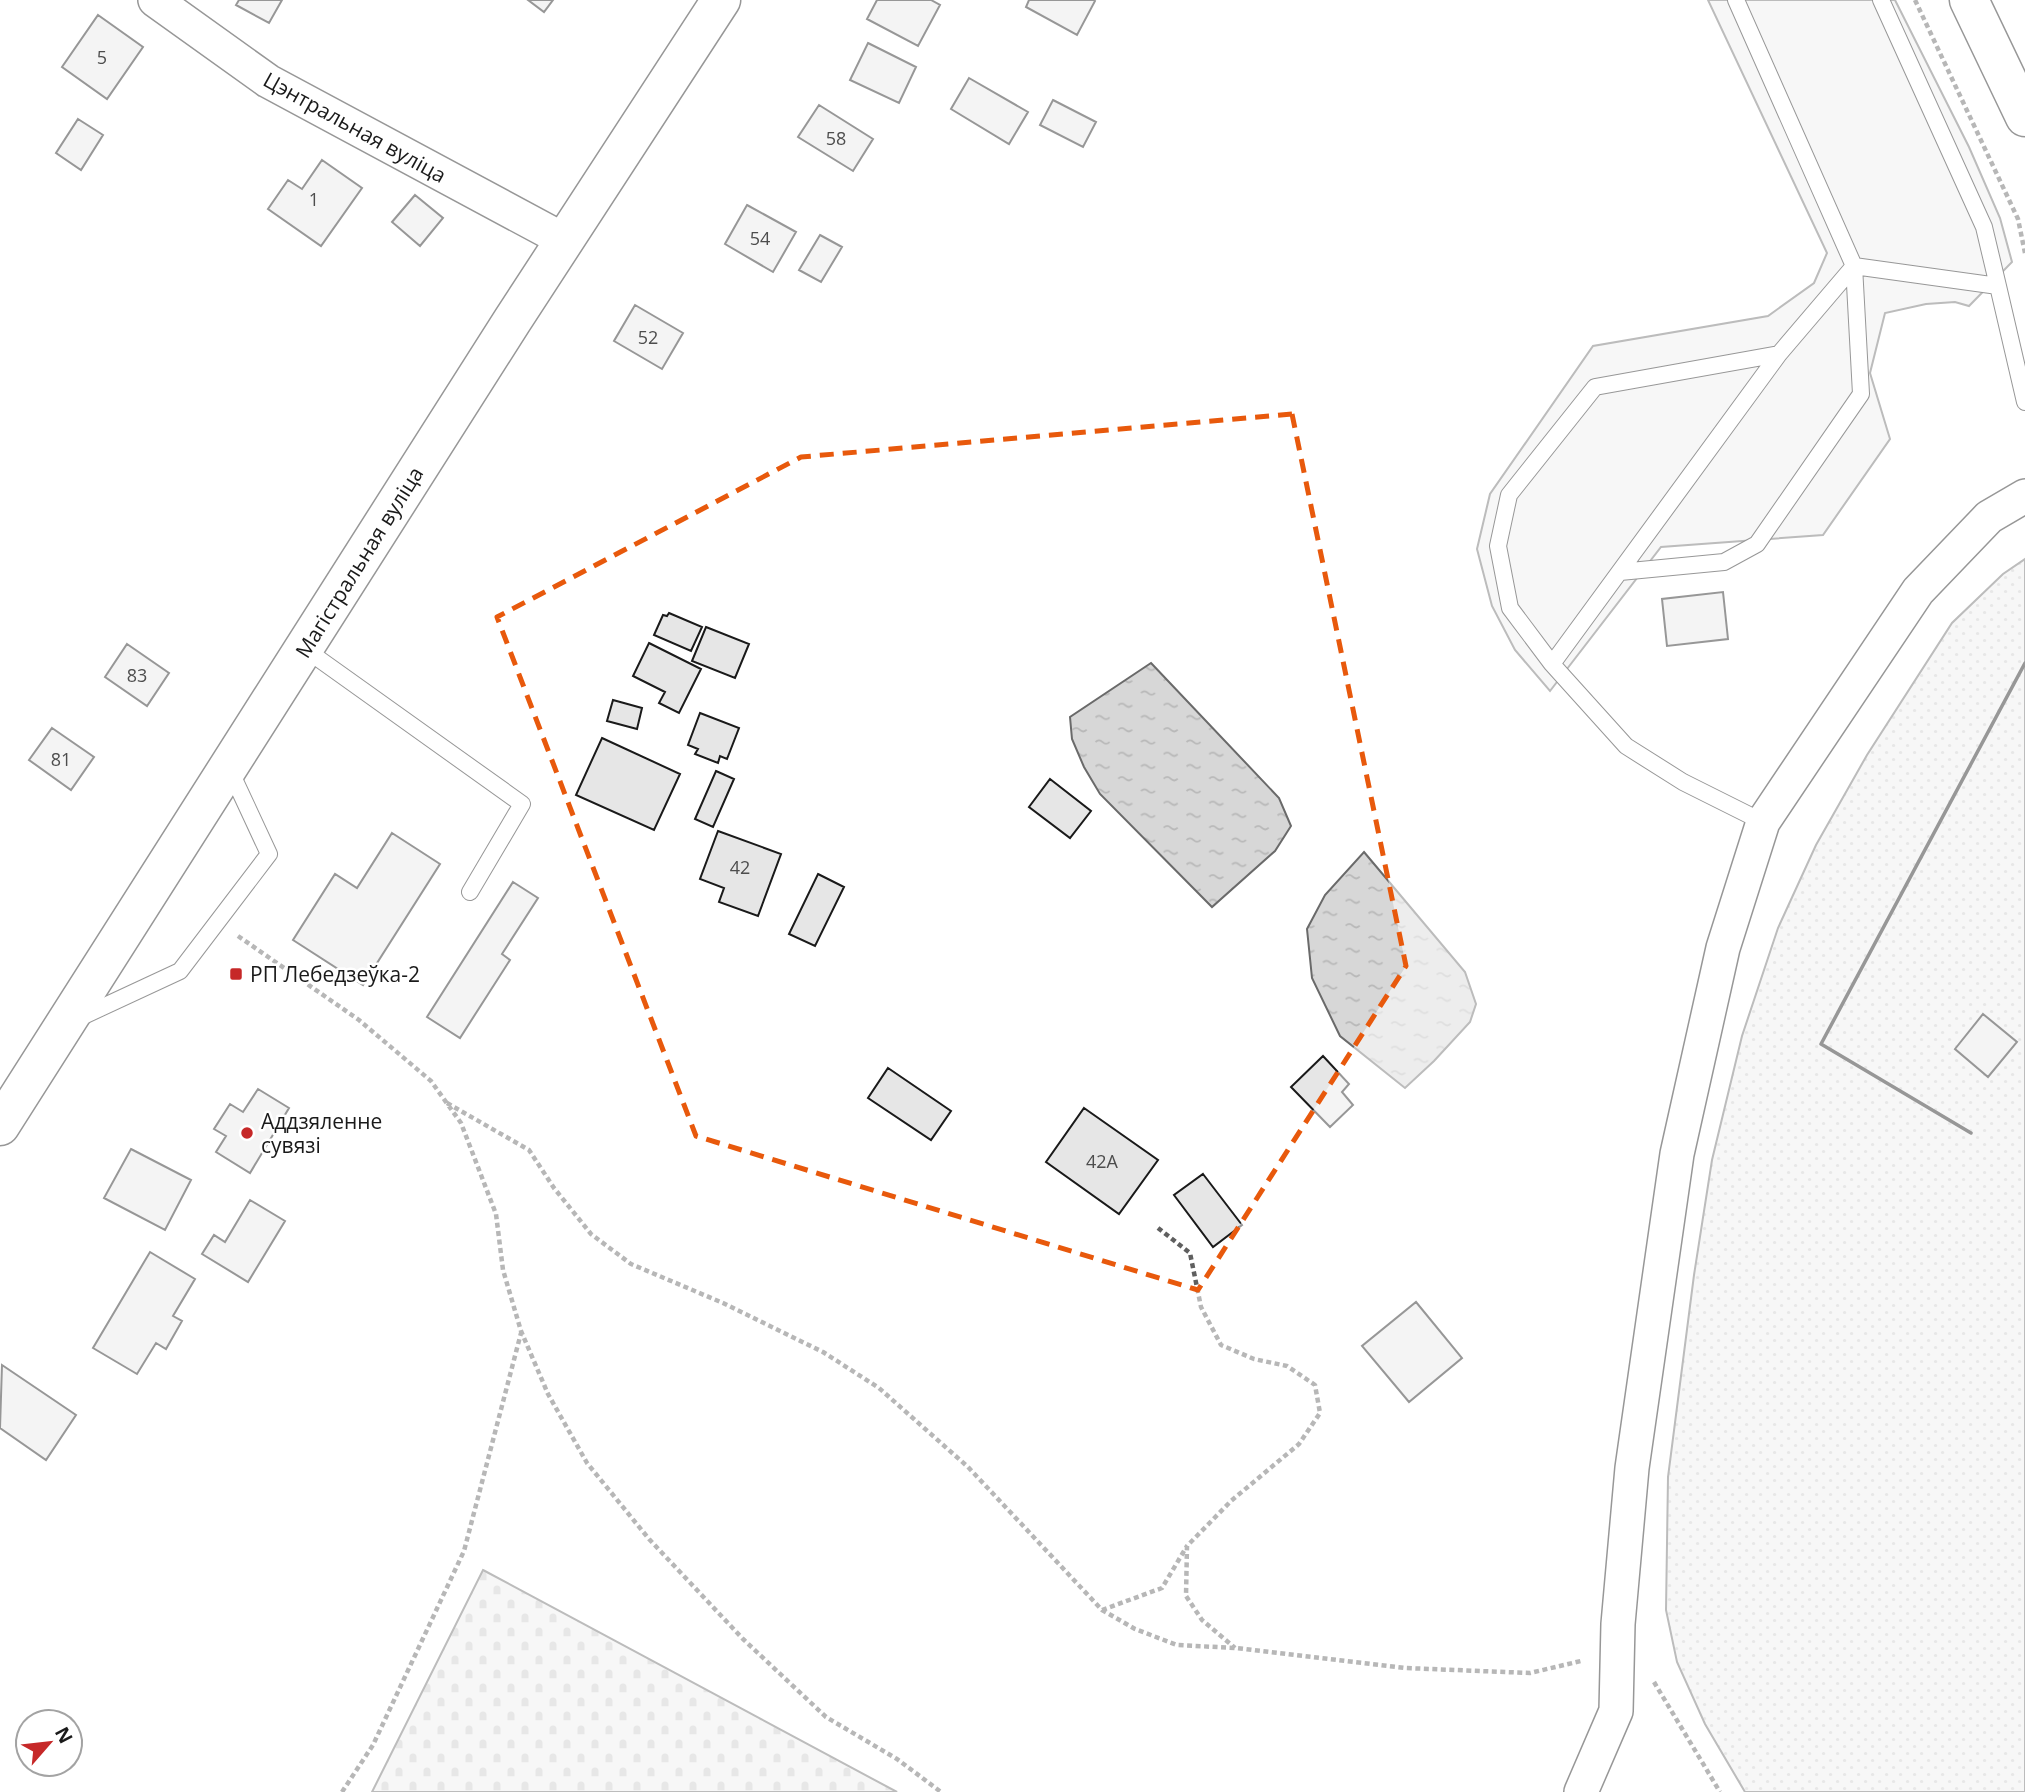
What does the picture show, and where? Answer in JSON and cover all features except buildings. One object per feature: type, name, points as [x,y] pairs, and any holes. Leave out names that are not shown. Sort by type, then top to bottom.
[{"type":"main road","name":"Магістральная вуліца","points":[[0,1126],[564,240],[721,0]]},
{"type":"main road","points":[[1969,0],[2025,117]]},
{"type":"street","name":"Цэнтральная вуліца","points":[[155,0],[268,81],[564,240]]},
{"type":"street","points":[[1581,1792],[1616,1711],[1618,1624],[1632,1468],[1677,1154],[1723,948],[1763,822],[1918,591],[1989,517],[2025,496]]},
{"type":"lane","points":[[1620,572],[1724,562],[1757,544],[1861,394],[1854,265],[1736,0]]},
{"type":"lane","points":[[1881,0],[1984,226],[2025,402]]},
{"type":"lane","points":[[1854,265],[1998,286]]},
{"type":"lane","points":[[1552,664],[1779,354],[1854,265]]},
{"type":"lane","points":[[1763,822],[1683,782],[1626,746],[1552,664],[1510,608],[1498,546],[1509,495],[1595,387],[1779,354]]},
{"type":"lane","points":[[305,649],[522,804],[470,892]]},
{"type":"lane","points":[[64,1025],[180,971],[269,854],[228,766]]},
{"type":"path","points":[[1915,0],[2018,219],[2025,253]]},
{"type":"path","points":[[216,922],[264,952],[359,1020],[431,1081],[461,1123],[496,1214],[503,1270],[521,1331],[548,1394],[587,1463],[649,1539],[743,1639],[826,1717],[897,1759],[941,1792]]},
{"type":"path","points":[[447,1103],[529,1150],[554,1188],[591,1234],[631,1264],[723,1303],[823,1352],[879,1388],[968,1467],[1102,1610],[1135,1629],[1177,1645],[1236,1648],[1405,1668],[1530,1674],[1581,1662],[1618,1624]]},
{"type":"path","points":[[1102,1610],[1162,1588],[1187,1546],[1231,1501],[1299,1444],[1320,1413],[1315,1385],[1287,1367],[1254,1359],[1221,1345],[1201,1307],[1189,1253],[1158,1228]]},
{"type":"path","points":[[342,1792],[373,1745],[464,1551],[521,1331]]},
{"type":"path","points":[[1187,1546],[1186,1596],[1202,1620],[1236,1648]]},
{"type":"path","points":[[1654,1682],[1720,1792]]},
{"type":"highlighted area","points":[[1292,414],[1406,966],[1198,1290],[696,1136],[497,617],[801,457]]},
{"type":"green space","points":[[2025,559],[2025,1792],[1745,1792],[1705,1724],[1677,1662],[1666,1610],[1668,1477],[1712,1160],[1742,1036],[1778,928],[1816,845],[1867,755],[1952,623],[2003,574]]},
{"type":"green space","points":[[483,1570],[897,1792],[372,1792]]},
{"type":"shaded area","points":[[1708,0],[1895,0],[1969,147],[2000,218],[2012,262],[1969,306],[1955,302],[1926,304],[1885,313],[1870,373],[1890,439],[1823,535],[1661,547],[1550,691],[1515,650],[1492,606],[1477,549],[1490,494],[1593,346],[1768,316],[1814,283],[1827,253]]},
{"type":"water","points":[[1151,663],[1279,798],[1291,826],[1275,851],[1212,907],[1100,794],[1072,739],[1070,717]]},
{"type":"water","points":[[1364,852],[1465,972],[1476,1004],[1470,1022],[1405,1088],[1340,1036],[1312,978],[1307,929],[1325,895]]},
{"type":"wall","points":[[1971,1133],[1821,1044],[2025,663]]},
{"type":"place","name":"РП Лебедзеўка-2","points":[[236,974]]},
{"type":"place","name":"Аддзяленне сувязі","points":[[247,1133]]}]
